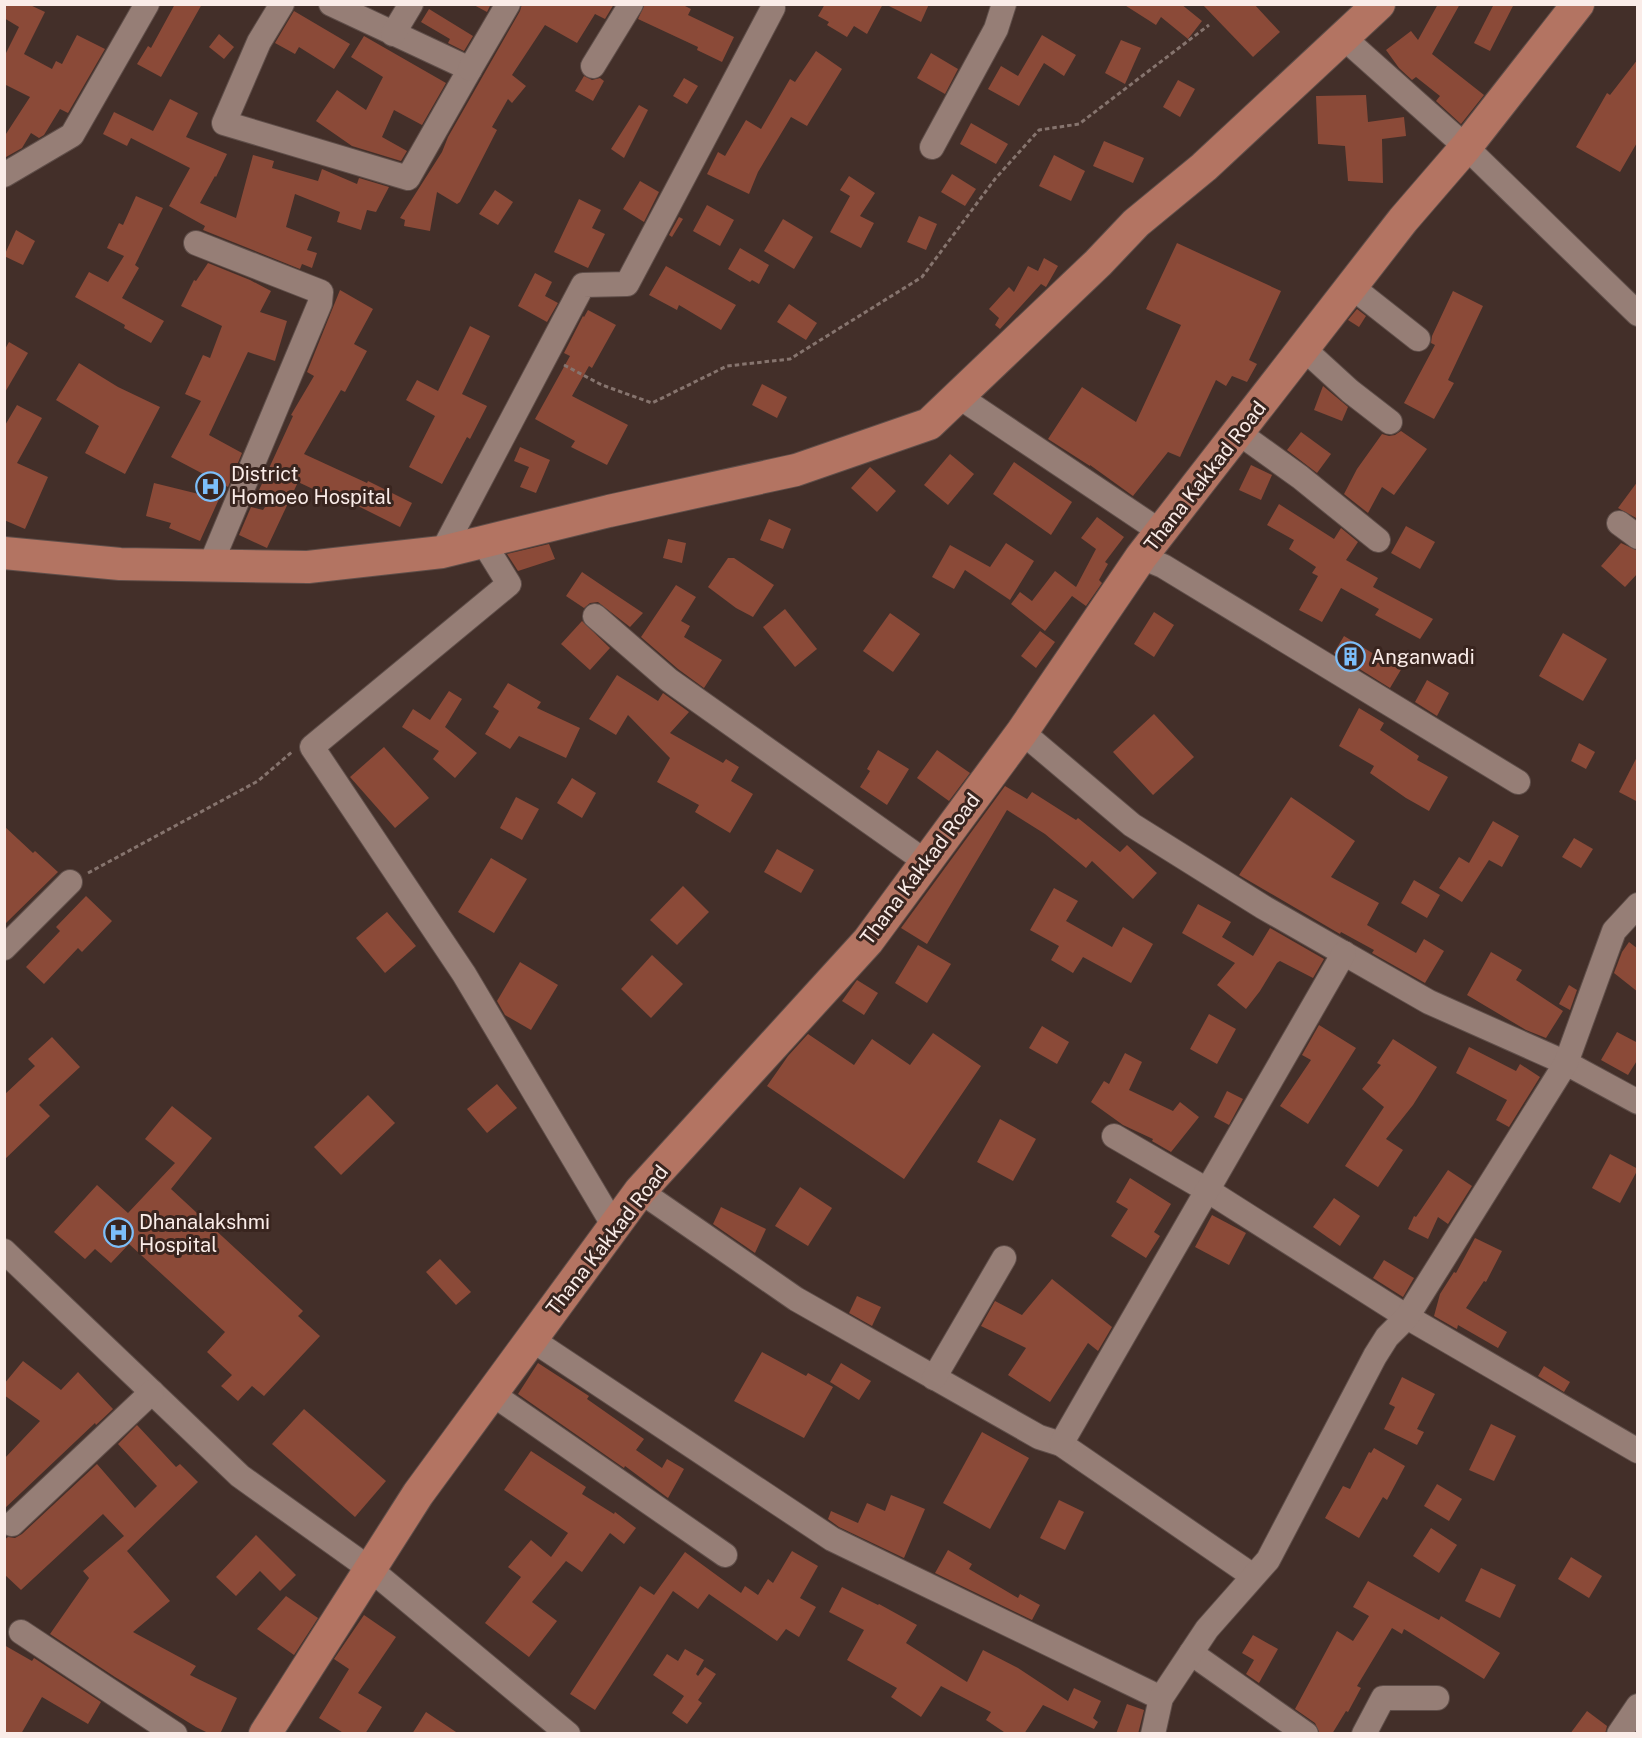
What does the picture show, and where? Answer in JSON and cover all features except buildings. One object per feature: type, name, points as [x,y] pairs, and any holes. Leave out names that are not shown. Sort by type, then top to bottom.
[{"type":"main road","points":[[4,553],[120,564],[308,567],[442,552],[796,470],[929,424],[1098,263],[1136,223],[1204,167],[1379,4]]},
{"type":"main road","name":"Thana Kakkad Road","points":[[265,1734],[418,1494],[640,1191],[868,941],[1022,732],[1141,557],[1403,220],[1466,147],[1578,4]]},
{"type":"street","points":[[4,175],[72,135],[147,4]]},
{"type":"street","points":[[282,4],[259,42],[224,123],[408,178],[508,4]]},
{"type":"street","points":[[331,4],[470,69]]},
{"type":"street","points":[[393,34],[411,4]]},
{"type":"street","points":[[593,66],[631,4]]},
{"type":"street","points":[[932,147],[996,29],[1004,4]]},
{"type":"street","points":[[442,552],[583,285],[627,284],[772,6]]},
{"type":"street","points":[[1344,38],[1466,147],[1638,314]]},
{"type":"street","points":[[196,243],[321,292],[320,303],[210,566]]},
{"type":"street","points":[[1352,287],[1418,339]]},
{"type":"street","points":[[1304,349],[1350,391],[1390,423]]},
{"type":"street","points":[[958,396],[1161,532]]},
{"type":"street","points":[[1239,432],[1300,477],[1378,540]]},
{"type":"street","points":[[483,542],[509,585],[312,747],[464,974],[614,1226]]},
{"type":"street","points":[[1141,557],[1163,566],[1518,782]]},
{"type":"street","points":[[595,616],[669,680],[926,862]]},
{"type":"street","points":[[1022,732],[1132,825],[1263,907],[1429,1002],[1566,1062],[1636,1099]]},
{"type":"street","points":[[4,948],[70,882]]},
{"type":"street","points":[[1153,1734],[1161,1698],[1207,1629],[1268,1560],[1375,1356],[1387,1337],[1407,1317],[1566,1062],[1614,931],[1638,905]]},
{"type":"street","points":[[1061,1444],[1344,953]]},
{"type":"street","points":[[1114,1136],[1208,1190],[1407,1317],[1638,1451]]},
{"type":"street","points":[[640,1191],[796,1299],[1039,1437],[1061,1444],[1253,1575]]},
{"type":"street","points":[[4,1251],[240,1476],[370,1569],[568,1734]]},
{"type":"street","points":[[934,1378],[1004,1258]]},
{"type":"street","points":[[531,1339],[832,1539],[1161,1698]]},
{"type":"street","points":[[12,1524],[152,1392]]},
{"type":"street","points":[[491,1394],[725,1555]]},
{"type":"street","points":[[21,1632],[175,1734]]},
{"type":"street","points":[[1191,1653],[1306,1734]]},
{"type":"street","points":[[1364,1734],[1383,1698],[1437,1698]]},
{"type":"street","points":[[1619,1734],[1638,1706]]},
{"type":"path","points":[[544,355],[602,385],[652,403],[727,366],[790,359],[922,278],[994,179],[1039,130],[1078,124],[1209,26]]},
{"type":"place","name":"District Homoeo Hospital","points":[[210,486]]},
{"type":"place","name":"Anganwadi","points":[[1350,657]]},
{"type":"place","name":"Dhanalakshmi Hospital","points":[[118,1233]]}]
